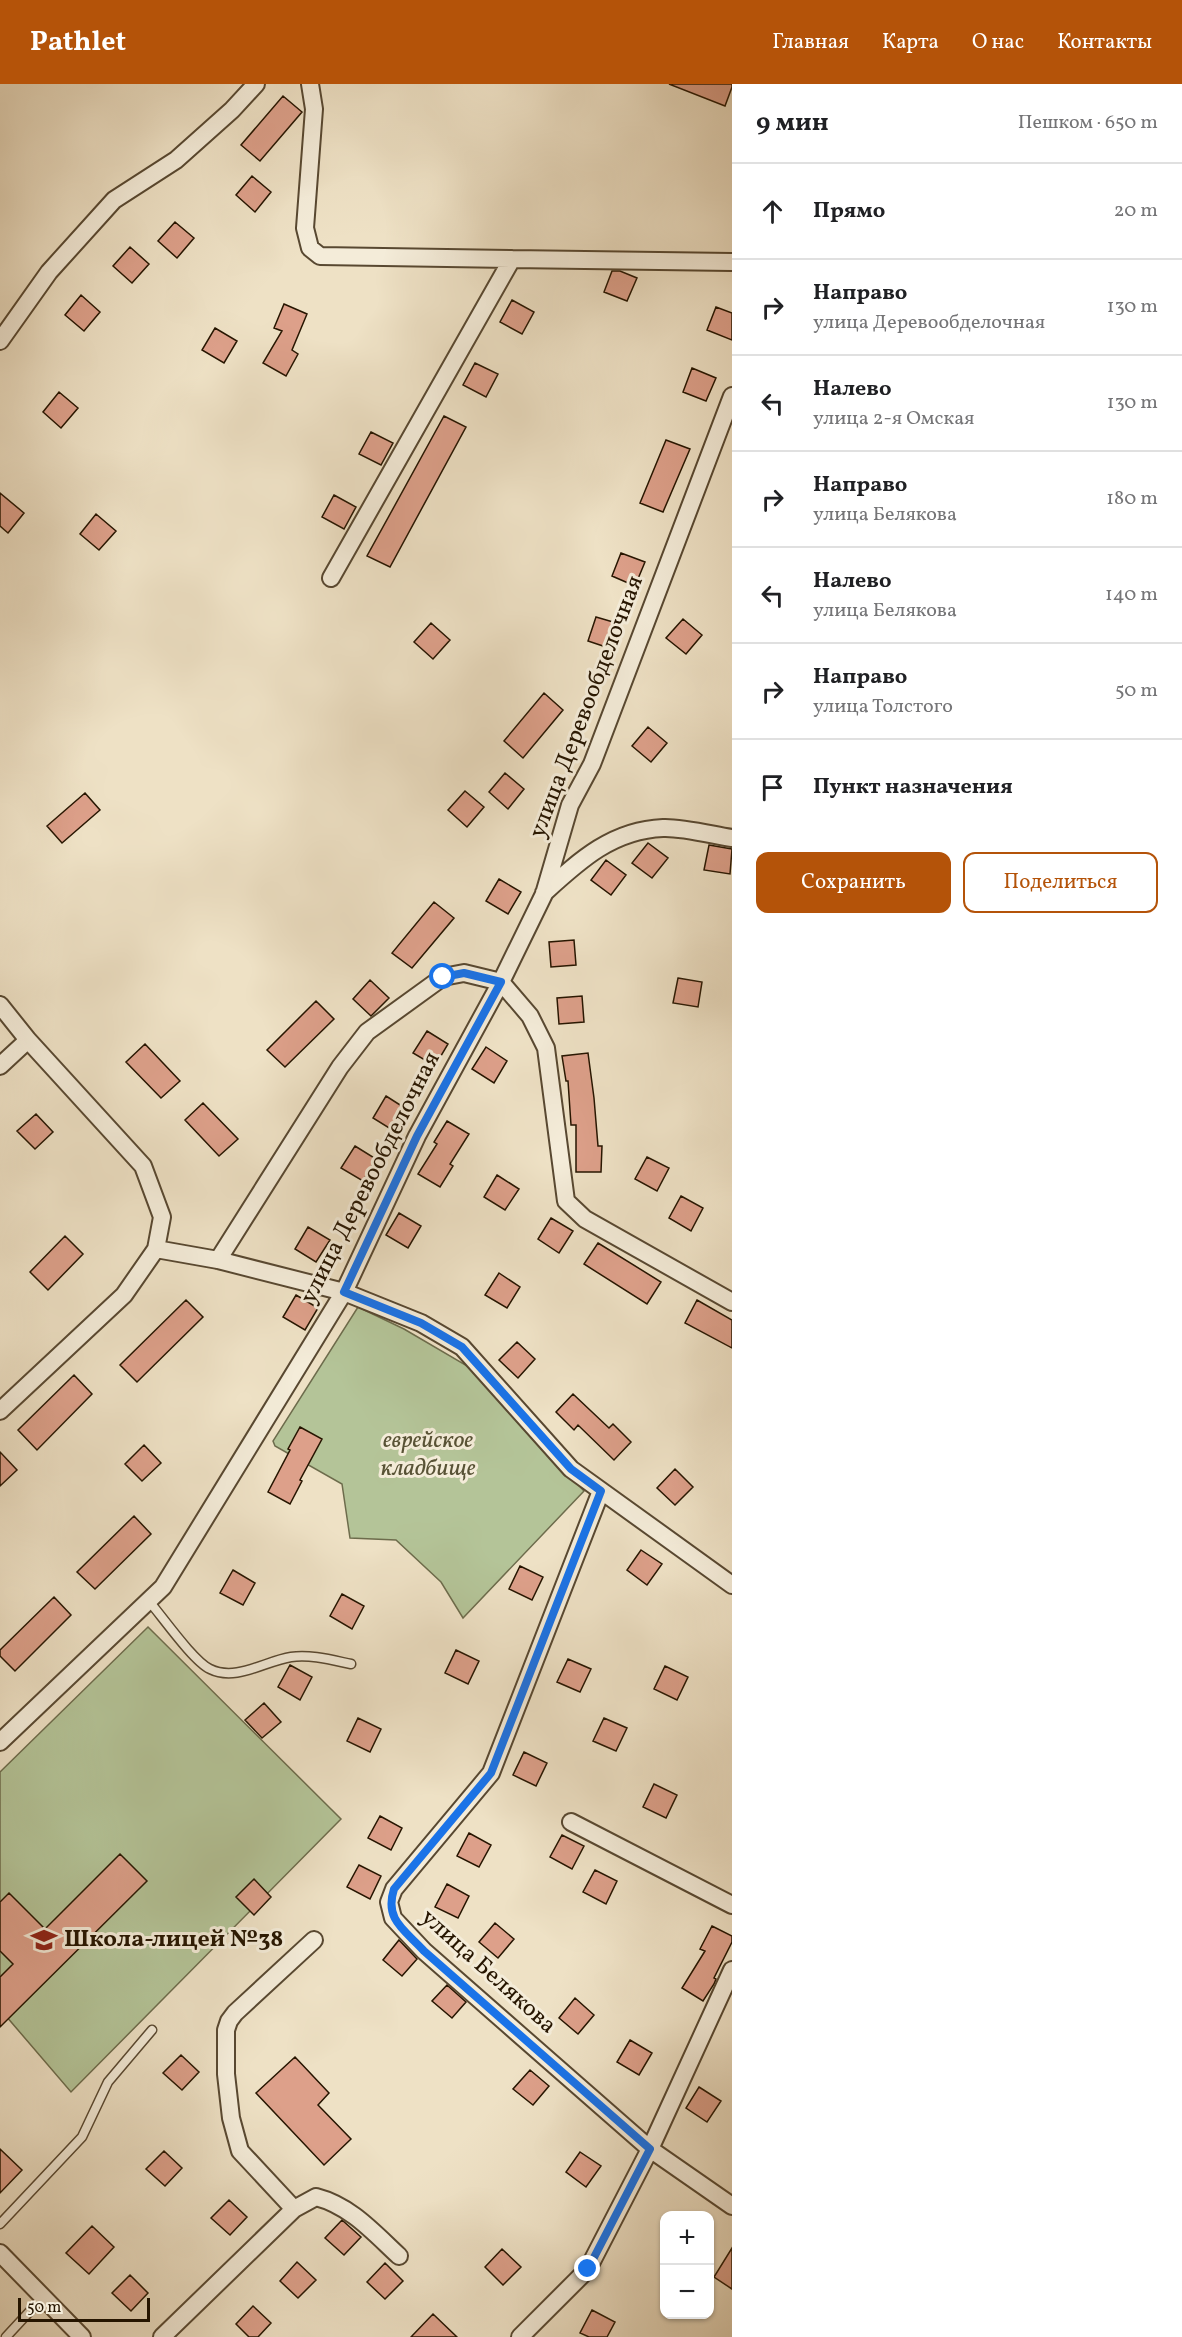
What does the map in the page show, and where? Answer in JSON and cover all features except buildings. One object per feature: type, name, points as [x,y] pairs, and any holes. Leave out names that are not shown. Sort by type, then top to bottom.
[{"type":"street","points":[[0,341],[49,272],[114,200],[176,160],[232,110],[256,84]]},
{"type":"street","points":[[310,84],[314,109],[306,228],[310,248],[320,256],[732,262]]},
{"type":"street","points":[[331,578],[512,259]]},
{"type":"street","name":"улица Деревообделочная","points":[[0,1742],[163,1587],[344,1292],[417,1136],[501,982],[544,894],[570,804],[592,764],[732,396]]},
{"type":"street","points":[[544,894],[579,860],[603,845],[630,834],[664,828],[732,838]]},
{"type":"street","points":[[218,1260],[340,1067],[367,1032],[443,977],[464,973],[501,982],[530,1016],[546,1048],[566,1201],[585,1219],[732,1302]]},
{"type":"street","points":[[0,1005],[28,1040],[143,1166],[162,1217],[156,1249],[124,1295],[2,1406]]},
{"type":"street","points":[[0,1066],[28,1040]]},
{"type":"street","points":[[156,1249],[218,1260],[344,1292],[421,1323],[462,1347],[571,1469],[732,1585]]},
{"type":"street","name":"улица Белякова","points":[[601,1491],[491,1773],[394,1889],[389,1902],[393,1918],[424,1951],[650,2149],[732,2206]]},
{"type":"street","points":[[571,1822],[732,1905]]},
{"type":"street","points":[[294,2209],[240,2151],[231,2118],[226,2074],[226,2030],[235,2013],[314,1940]]},
{"type":"street","points":[[520,2337],[588,2269],[650,2149],[732,1970]]},
{"type":"street","points":[[162,2337],[294,2209],[316,2197],[332,2201],[351,2212],[399,2256]]},
{"type":"street","points":[[0,2253],[82,2337]]},
{"type":"lane","points":[[148,1600],[209,1669],[231,1673],[291,1656],[314,1657],[351,1664]]},
{"type":"lane","points":[[0,2224],[82,2137],[108,2082],[152,2030]]},
{"type":"lane","points":[[6,2337],[43,2297]]},
{"type":"green space","name":"еврейское кладбище","points":[[358,1307],[404,1329],[469,1367],[584,1491],[463,1618],[441,1582],[396,1540],[350,1538],[342,1484],[275,1446],[273,1441]]},
{"type":"green space","points":[[148,1627],[341,1819],[71,2092],[0,2009],[0,1772]]},
{"type":"place","name":"Школа-лицей №38","points":[[44,1940]]},
{"type":"route","points":[[443,977],[464,973],[501,982],[417,1136],[344,1292],[421,1323],[462,1347],[571,1469],[601,1491],[491,1773],[394,1889],[389,1902],[393,1918],[424,1951],[650,2149],[588,2269]]}]
